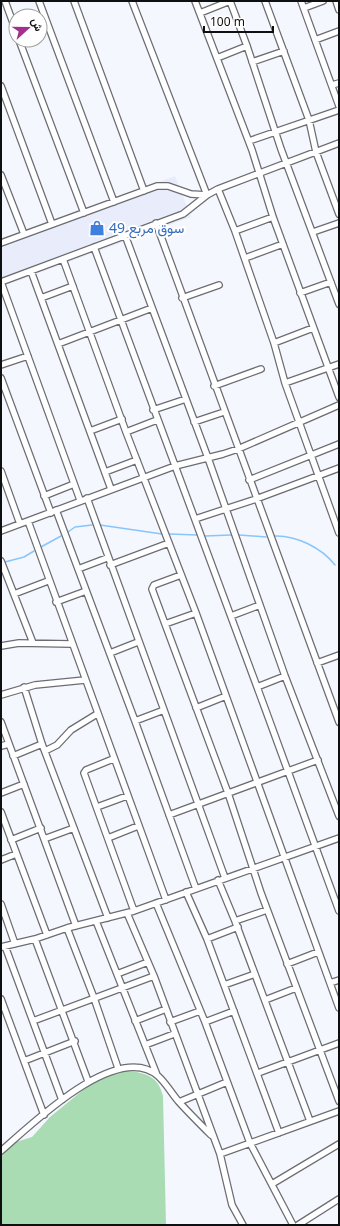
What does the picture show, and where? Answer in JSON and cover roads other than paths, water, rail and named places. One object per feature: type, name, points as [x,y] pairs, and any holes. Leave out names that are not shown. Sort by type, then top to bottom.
[{"type":"street","points":[[39,1],[114,202]]},
{"type":"street","points":[[74,1],[144,191]]},
{"type":"street","points":[[132,1],[207,195]]},
{"type":"street","points":[[195,1],[249,141],[282,244],[339,397]]},
{"type":"street","points":[[200,13],[230,1],[247,46],[286,162],[339,304]]},
{"type":"street","points":[[265,1],[309,120],[316,152],[339,214]]},
{"type":"street","points":[[301,1],[339,106]]},
{"type":"street","points":[[304,8],[323,1]]},
{"type":"street","points":[[336,1],[339,10]]},
{"type":"street","points":[[315,40],[339,31]]},
{"type":"street","points":[[216,58],[247,46]]},
{"type":"street","points":[[22,48],[84,213]]},
{"type":"street","points":[[252,62],[284,51]]},
{"type":"street","points":[[332,86],[339,83]]},
{"type":"street","points":[[1,86],[52,224]]},
{"type":"street","points":[[249,141],[339,110]]},
{"type":"street","points":[[80,500],[1,282],[183,214],[207,195],[218,189],[339,143]]},
{"type":"street","points":[[1,175],[24,234]]},
{"type":"street","points":[[1,243],[157,186],[168,186],[190,194],[207,195]]},
{"type":"street","points":[[218,189],[236,231],[274,344],[285,384],[339,533]]},
{"type":"street","points":[[236,231],[273,217]]},
{"type":"street","points":[[313,232],[339,223]]},
{"type":"street","points":[[156,224],[214,386],[338,719]]},
{"type":"street","points":[[125,235],[208,458],[285,676],[339,816]]},
{"type":"street","points":[[244,258],[282,244]]},
{"type":"street","points":[[94,247],[153,410],[289,771],[339,911]]},
{"type":"street","points":[[63,259],[126,432],[196,613],[339,1008]]},
{"type":"street","points":[[31,271],[111,489]]},
{"type":"street","points":[[300,294],[331,282]]},
{"type":"street","points":[[182,298],[219,284]]},
{"type":"street","points":[[41,298],[73,286]]},
{"type":"street","points":[[58,344],[152,308]]},
{"type":"street","points":[[274,344],[313,328]]},
{"type":"street","points":[[1,365],[28,356]]},
{"type":"street","points":[[285,384],[339,364]]},
{"type":"street","points":[[214,386],[261,369]]},
{"type":"street","points":[[1,378],[44,496],[53,512],[78,569],[196,889]]},
{"type":"street","points":[[153,410],[186,399]]},
{"type":"street","points":[[1,531],[53,512],[80,500],[175,466],[238,449],[339,405]]},
{"type":"street","points":[[194,422],[224,412]]},
{"type":"street","points":[[90,431],[122,419]]},
{"type":"street","points":[[126,432],[157,420]]},
{"type":"street","points":[[249,480],[339,444]]},
{"type":"street","points":[[105,472],[137,460]]},
{"type":"street","points":[[195,519],[256,499],[339,468]]},
{"type":"street","points":[[1,471],[20,524]]},
{"type":"street","points":[[44,496],[74,484]]},
{"type":"street","points":[[87,498],[107,558],[225,878]]},
{"type":"street","points":[[28,521],[71,644],[166,900]]},
{"type":"street","points":[[110,565],[169,543]]},
{"type":"street","points":[[78,569],[107,558]]},
{"type":"street","points":[[1,561],[33,643]]},
{"type":"street","points":[[181,575],[152,587],[228,793],[267,910],[339,1101]]},
{"type":"street","points":[[14,594],[48,580]]},
{"type":"street","points":[[56,602],[86,591]]},
{"type":"street","points":[[231,616],[260,605]]},
{"type":"street","points":[[165,624],[196,613]]},
{"type":"street","points":[[110,653],[138,642]]},
{"type":"street","points":[[1,646],[33,643],[71,644]]},
{"type":"street","points":[[317,663],[339,655]]},
{"type":"street","points":[[257,687],[285,676]]},
{"type":"street","points":[[1,695],[24,687],[85,680]]},
{"type":"street","points":[[24,687],[42,744],[108,918]]},
{"type":"street","points":[[196,708],[226,696]]},
{"type":"street","points":[[135,721],[164,710]]},
{"type":"street","points":[[45,751],[57,745],[71,730],[97,714]]},
{"type":"street","points":[[1,722],[76,926]]},
{"type":"street","points":[[1,746],[9,744]]},
{"type":"street","points":[[13,756],[42,744]]},
{"type":"street","points":[[113,759],[85,771],[84,773],[134,911]]},
{"type":"street","points":[[169,815],[318,760]]},
{"type":"street","points":[[1,793],[24,784]]},
{"type":"street","points":[[97,807],[127,796]]},
{"type":"street","points":[[1,812],[47,935]]},
{"type":"street","points":[[108,838],[138,826]]},
{"type":"street","points":[[11,840],[40,828]]},
{"type":"street","points":[[44,839],[74,828]]},
{"type":"street","points":[[62,1100],[45,1052],[3,946],[35,939],[67,928],[134,911],[339,838]]},
{"type":"street","points":[[1,860],[16,854]]},
{"type":"street","points":[[218,880],[237,924],[310,1121]]},
{"type":"street","points":[[186,892],[207,939],[258,1072],[279,1132]]},
{"type":"street","points":[[156,903],[205,1022],[250,1143],[294,1225]]},
{"type":"street","points":[[1,904],[15,944]]},
{"type":"street","points":[[207,939],[267,910]]},
{"type":"street","points":[[127,913],[154,976],[174,1034],[220,1154],[232,1205],[243,1225]]},
{"type":"street","points":[[96,921],[157,1075],[179,1102],[213,1138]]},
{"type":"street","points":[[67,928],[94,998],[118,1068]]},
{"type":"street","points":[[35,939],[75,1041],[88,1081]]},
{"type":"street","points":[[287,964],[318,952]]},
{"type":"street","points":[[117,974],[148,962]]},
{"type":"street","points":[[224,986],[255,974]]},
{"type":"street","points":[[33,1021],[154,976]]},
{"type":"street","points":[[330,983],[339,980]]},
{"type":"street","points":[[265,1000],[296,988]]},
{"type":"street","points":[[1,999],[44,1115]]},
{"type":"street","points":[[135,1021],[166,1009]]},
{"type":"street","points":[[170,1022],[200,1011]]},
{"type":"street","points":[[205,1022],[234,1011]]},
{"type":"street","points":[[145,1045],[174,1034]]},
{"type":"street","points":[[24,1061],[75,1041]]},
{"type":"street","points":[[258,1072],[339,1043]]},
{"type":"street","points":[[1,1151],[62,1100],[88,1081],[118,1068],[140,1068],[157,1075]]},
{"type":"street","points":[[179,1102],[227,1082]]},
{"type":"street","points":[[220,1154],[339,1111]]},
{"type":"street","points":[[272,1184],[339,1144]]},
{"type":"street","points":[[298,1225],[339,1199]]},
{"type":"waterway","points":[[68,532],[75,527],[92,525]]},
{"type":"waterway","points":[[100,525],[162,534]]},
{"type":"waterway","points":[[170,534],[197,535]]},
{"type":"waterway","points":[[205,536],[231,535]]},
{"type":"waterway","points":[[239,535],[266,537]]},
{"type":"waterway","points":[[41,547],[61,536]]},
{"type":"waterway","points":[[274,536],[282,536],[300,540],[316,548],[335,565]]},
{"type":"waterway","points":[[5,562],[24,557],[34,551]]},
{"type":"place","name":"سوق مربع 49","points":[[97,228]]}]
